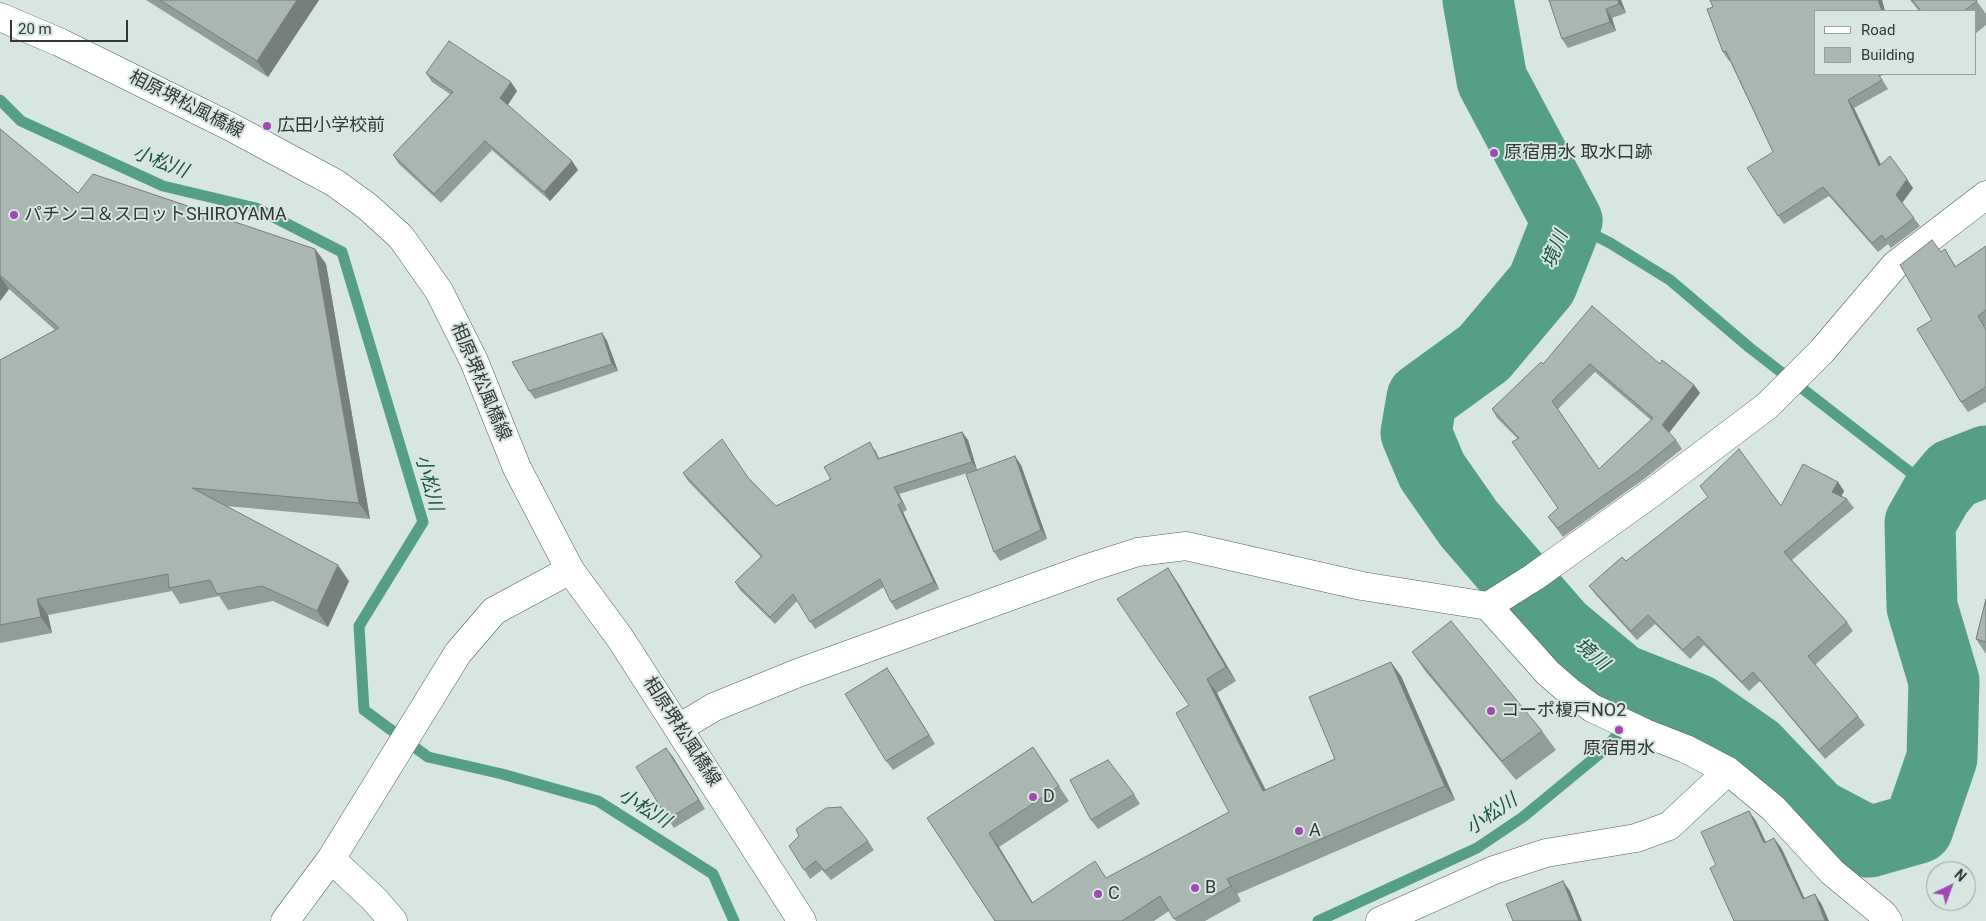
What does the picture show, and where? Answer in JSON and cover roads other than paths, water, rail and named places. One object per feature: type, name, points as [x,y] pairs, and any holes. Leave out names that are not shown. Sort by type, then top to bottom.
[{"type":"street","name":"相原堺松風橋線","points":[[1,16],[123,73],[327,178],[368,207],[401,237],[439,291],[474,361],[517,468],[570,570],[620,638],[802,921]]},
{"type":"street","points":[[679,728],[714,708],[798,673],[1091,567],[1138,552],[1186,546],[1362,586],[1496,600],[1534,577],[1653,492],[1767,406],[1822,351],[1895,265],[1986,196]]},
{"type":"street","points":[[285,921],[331,860],[458,653],[494,611],[570,570]]},
{"type":"street","points":[[1496,600],[1548,673],[1592,708],[1645,733],[1686,749],[1728,771],[1773,808],[1832,872],[1883,914],[1888,921]]},
{"type":"street","points":[[1380,921],[1426,899],[1503,867],[1546,853],[1636,838],[1669,826],[1728,771]]},
{"type":"street","points":[[331,860],[374,899],[394,921]]},
{"type":"waterway","name":"境川","points":[[1478,0],[1492,80],[1567,221],[1542,284],[1484,353],[1422,398],[1416,433],[1432,471],[1469,524],[1560,629],[1620,679],[1696,709],[1755,750],[1816,814],[1869,842],[1918,828],[1942,758],[1944,681],[1922,607],[1920,523],[1937,493],[1953,474],[1986,461]]},
{"type":"waterway","name":"小松川","points":[[0,100],[21,121],[163,186],[256,208],[342,252],[423,522],[359,626],[364,710],[428,757],[502,774],[598,801],[713,874],[734,921]]},
{"type":"waterway","points":[[1567,221],[1610,243],[1670,280],[1750,348],[1937,493]]},
{"type":"waterway","name":"小松川","points":[[1318,921],[1477,848],[1523,817],[1603,751],[1655,692]]},
{"type":"place","name":"広田小学校前","points":[[267,126]]},
{"type":"place","name":"原宿用水 取水口跡","points":[[1494,153]]},
{"type":"place","name":"パチンコ＆スロットSHIROYAMA","points":[[14,215]]},
{"type":"place","name":"コーポ榎戸NO2","points":[[1491,711]]},
{"type":"place","name":"原宿用水","points":[[1619,730]]},
{"type":"place","name":"D","points":[[1033,797]]},
{"type":"place","name":"A","points":[[1299,831]]},
{"type":"place","name":"B","points":[[1195,888]]},
{"type":"place","name":"C","points":[[1098,894]]}]
